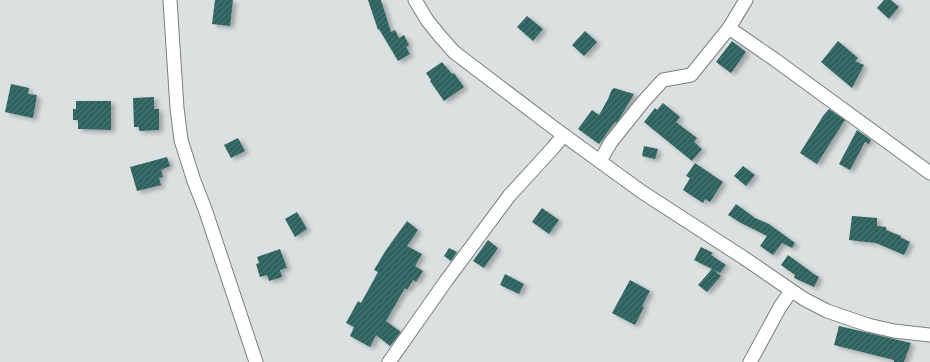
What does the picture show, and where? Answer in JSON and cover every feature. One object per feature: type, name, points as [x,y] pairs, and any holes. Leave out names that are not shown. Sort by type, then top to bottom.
[{"type":"street","points":[[170,0],[177,108],[181,140],[256,362]]},
{"type":"street","points":[[415,0],[427,20],[454,52],[642,192],[744,258],[791,291],[827,311],[868,325],[930,335]]},
{"type":"street","points":[[600,161],[611,142],[663,80],[691,75],[729,28],[746,0]]},
{"type":"street","points":[[729,28],[930,173]]},
{"type":"street","points":[[388,362],[508,196],[564,135]]},
{"type":"street","points":[[750,362],[780,306],[791,291]]},
{"type":"building","points":[[215,0],[233,0],[230,26],[212,24]]},
{"type":"building","points":[[368,0],[381,0],[391,32],[395,30],[399,38],[404,35],[409,45],[406,47],[410,54],[398,61],[379,29],[378,30]]},
{"type":"building","points":[[884,0],[891,0],[899,7],[889,19],[877,8]]},
{"type":"building","points":[[527,16],[543,29],[533,41],[517,27]]},
{"type":"building","points":[[585,31],[597,42],[584,56],[572,45]]},
{"type":"building","points":[[732,41],[746,52],[731,73],[716,62]]},
{"type":"building","points":[[838,41],[858,58],[855,61],[864,65],[852,88],[821,62]]},
{"type":"building","points":[[442,62],[452,74],[454,73],[464,87],[444,101],[426,73]]},
{"type":"building","points":[[11,84],[29,88],[28,94],[37,95],[33,118],[5,112]]},
{"type":"building","points":[[614,88],[634,94],[618,121],[616,123],[615,122],[599,144],[578,129],[592,110],[599,115],[612,89]]},
{"type":"building","points":[[154,97],[154,109],[159,109],[159,130],[139,131],[139,127],[134,127],[133,98]]},
{"type":"building","points":[[76,101],[111,101],[111,130],[78,129],[78,120],[73,120],[73,109],[76,109]]},
{"type":"building","points":[[663,103],[680,117],[676,122],[697,138],[694,142],[702,149],[692,161],[644,122],[655,108],[657,110]]},
{"type":"building","points":[[829,109],[845,120],[817,164],[800,153]]},
{"type":"building","points":[[857,130],[871,140],[869,144],[865,142],[850,170],[839,164]]},
{"type":"building","points":[[238,138],[245,151],[231,158],[224,145]]},
{"type":"building","points":[[644,146],[658,149],[655,159],[642,156]]},
{"type":"building","points":[[167,157],[170,166],[161,170],[163,177],[159,178],[161,185],[137,191],[130,167]]},
{"type":"building","points":[[695,163],[723,182],[710,202],[705,199],[703,203],[683,190],[690,178],[686,176]]},
{"type":"building","points":[[743,166],[755,175],[746,186],[734,176]]},
{"type":"building","points":[[736,204],[755,218],[769,224],[795,243],[792,248],[782,243],[773,255],[760,246],[767,236],[728,215]]},
{"type":"building","points":[[542,208],[559,220],[549,234],[532,222]]},
{"type":"building","points":[[297,212],[307,229],[295,237],[285,219]]},
{"type":"building","points":[[852,216],[877,218],[877,226],[886,227],[886,230],[901,236],[900,237],[910,242],[904,255],[876,243],[849,240]]},
{"type":"building","points":[[407,221],[418,230],[407,246],[422,254],[415,266],[423,271],[416,282],[413,280],[407,290],[405,288],[386,321],[401,332],[390,346],[376,335],[370,347],[350,336],[354,327],[346,323],[358,301],[361,303],[378,272],[374,270],[386,250]]},
{"type":"building","points":[[488,240],[498,248],[484,268],[473,261]]},
{"type":"building","points":[[701,247],[713,253],[711,255],[726,265],[720,273],[714,270],[721,276],[707,292],[698,285],[712,269],[694,260]]},
{"type":"building","points":[[449,248],[457,252],[451,261],[444,256]]},
{"type":"building","points":[[280,249],[287,268],[280,270],[282,277],[269,281],[267,275],[260,277],[256,264],[259,263],[257,257]]},
{"type":"building","points":[[788,255],[819,277],[814,287],[794,278],[795,275],[781,265]]},
{"type":"building","points":[[505,274],[524,284],[519,294],[500,285]]},
{"type":"building","points":[[630,280],[650,291],[642,306],[644,307],[635,325],[612,313]]},
{"type":"building","points":[[839,326],[911,343],[904,362],[894,362],[894,360],[834,345]]}]
